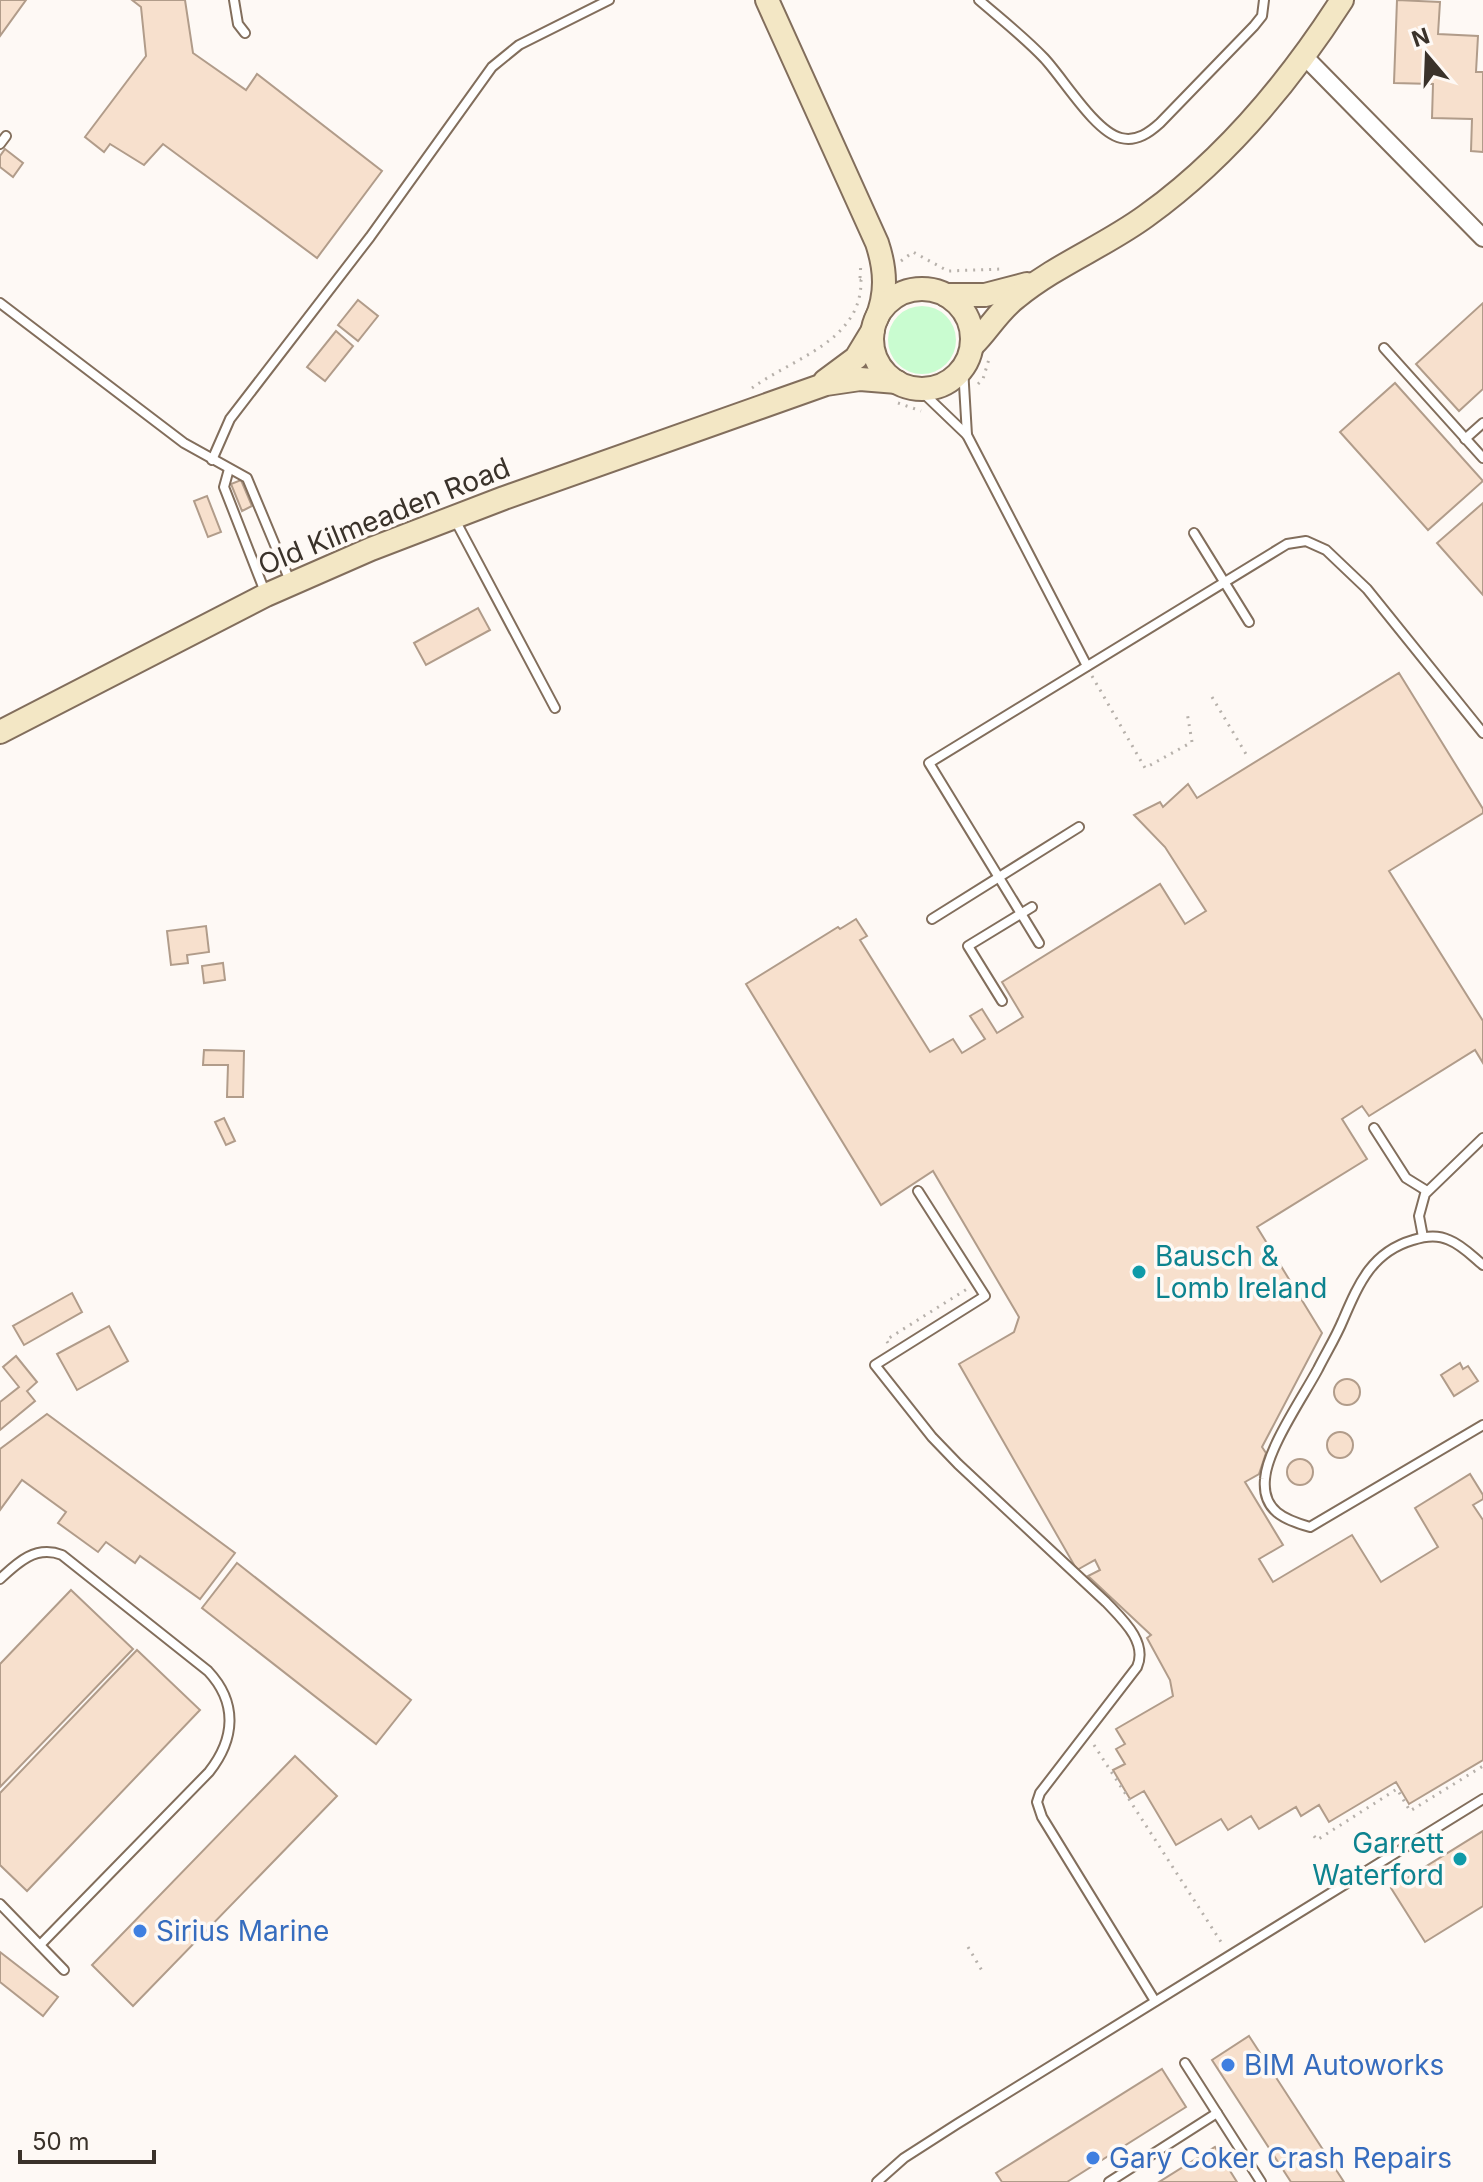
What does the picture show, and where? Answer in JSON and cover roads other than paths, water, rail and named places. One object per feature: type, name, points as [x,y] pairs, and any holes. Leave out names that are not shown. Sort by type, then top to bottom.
[{"type":"street","points":[[767,0],[881,255],[885,281],[883,303],[872,340],[876,360],[908,385],[944,384],[963,368],[972,346],[1000,311],[1051,274],[1122,232],[1168,198],[1258,111],[1304,56],[1342,0]]},
{"type":"street","points":[[1304,56],[1483,238]]},
{"type":"street","points":[[872,230],[891,261],[909,277],[937,292],[965,313],[972,346]]},
{"type":"street","points":[[874,325],[891,300],[902,293],[937,292],[970,296],[1001,292],[1051,274]]},
{"type":"street","name":"Old Kilmeaden Road","points":[[0,732],[291,584],[454,517],[806,390],[836,374],[856,358],[874,325]]},
{"type":"street","name":"Old Kilmeaden Road","points":[[806,390],[857,380],[908,385]]},
{"type":"lane","points":[[234,0],[238,24],[245,33]]},
{"type":"lane","points":[[212,460],[230,419],[370,237],[492,67],[519,45],[609,0]]},
{"type":"lane","points":[[979,0],[1045,59],[1100,124],[1114,135],[1130,139],[1149,132],[1160,123],[1244,37],[1262,16],[1264,0]]},
{"type":"lane","points":[[0,303],[184,443],[247,478],[291,584]]},
{"type":"lane","points":[[1384,348],[1483,458]]},
{"type":"lane","points":[[963,368],[967,435]]},
{"type":"lane","points":[[908,385],[967,435],[1087,666]]},
{"type":"lane","points":[[1465,439],[1483,423]]},
{"type":"lane","points":[[229,469],[224,487],[266,595]]},
{"type":"lane","points":[[454,517],[555,708]]},
{"type":"lane","points":[[1194,533],[1249,622]]},
{"type":"lane","points":[[1039,943],[929,763],[1287,544],[1306,541],[1326,550],[1379,601],[1483,733]]},
{"type":"lane","points":[[932,919],[1079,827]]},
{"type":"lane","points":[[1002,1001],[968,946],[1032,907]]},
{"type":"lane","points":[[1374,1128],[1406,1178],[1427,1191]]},
{"type":"lane","points":[[1423,1237],[1419,1216],[1427,1191],[1483,1138]]},
{"type":"lane","points":[[918,1191],[985,1296],[875,1365],[943,1449],[1106,1602],[1135,1637],[1140,1652],[1139,1663],[1040,1793],[1037,1804],[1155,2001]]},
{"type":"lane","points":[[1483,1265],[1446,1238],[1423,1237],[1383,1254],[1372,1263],[1271,1455],[1264,1480],[1269,1502],[1283,1520],[1310,1527],[1483,1425]]},
{"type":"lane","points":[[0,1579],[29,1556],[43,1551],[62,1555],[208,1671],[221,1687],[231,1714],[228,1741],[218,1761],[40,1945]]},
{"type":"lane","points":[[877,2182],[904,2158],[1483,1799]]},
{"type":"lane","points":[[0,1904],[64,1970]]},
{"type":"lane","points":[[1185,2063],[1261,2182]]},
{"type":"lane","points":[[1109,2182],[1217,2113]]},
{"type":"place","name":"Bausch & Lomb Ireland","points":[[1139,1272]]},
{"type":"place","name":"Garrett Waterford","points":[[1460,1859]]},
{"type":"place","name":"Sirius Marine","points":[[140,1931]]},
{"type":"place","name":"BIM Autoworks","points":[[1228,2065]]},
{"type":"place","name":"Gary Coker Crash Repairs","points":[[1093,2158]]}]
